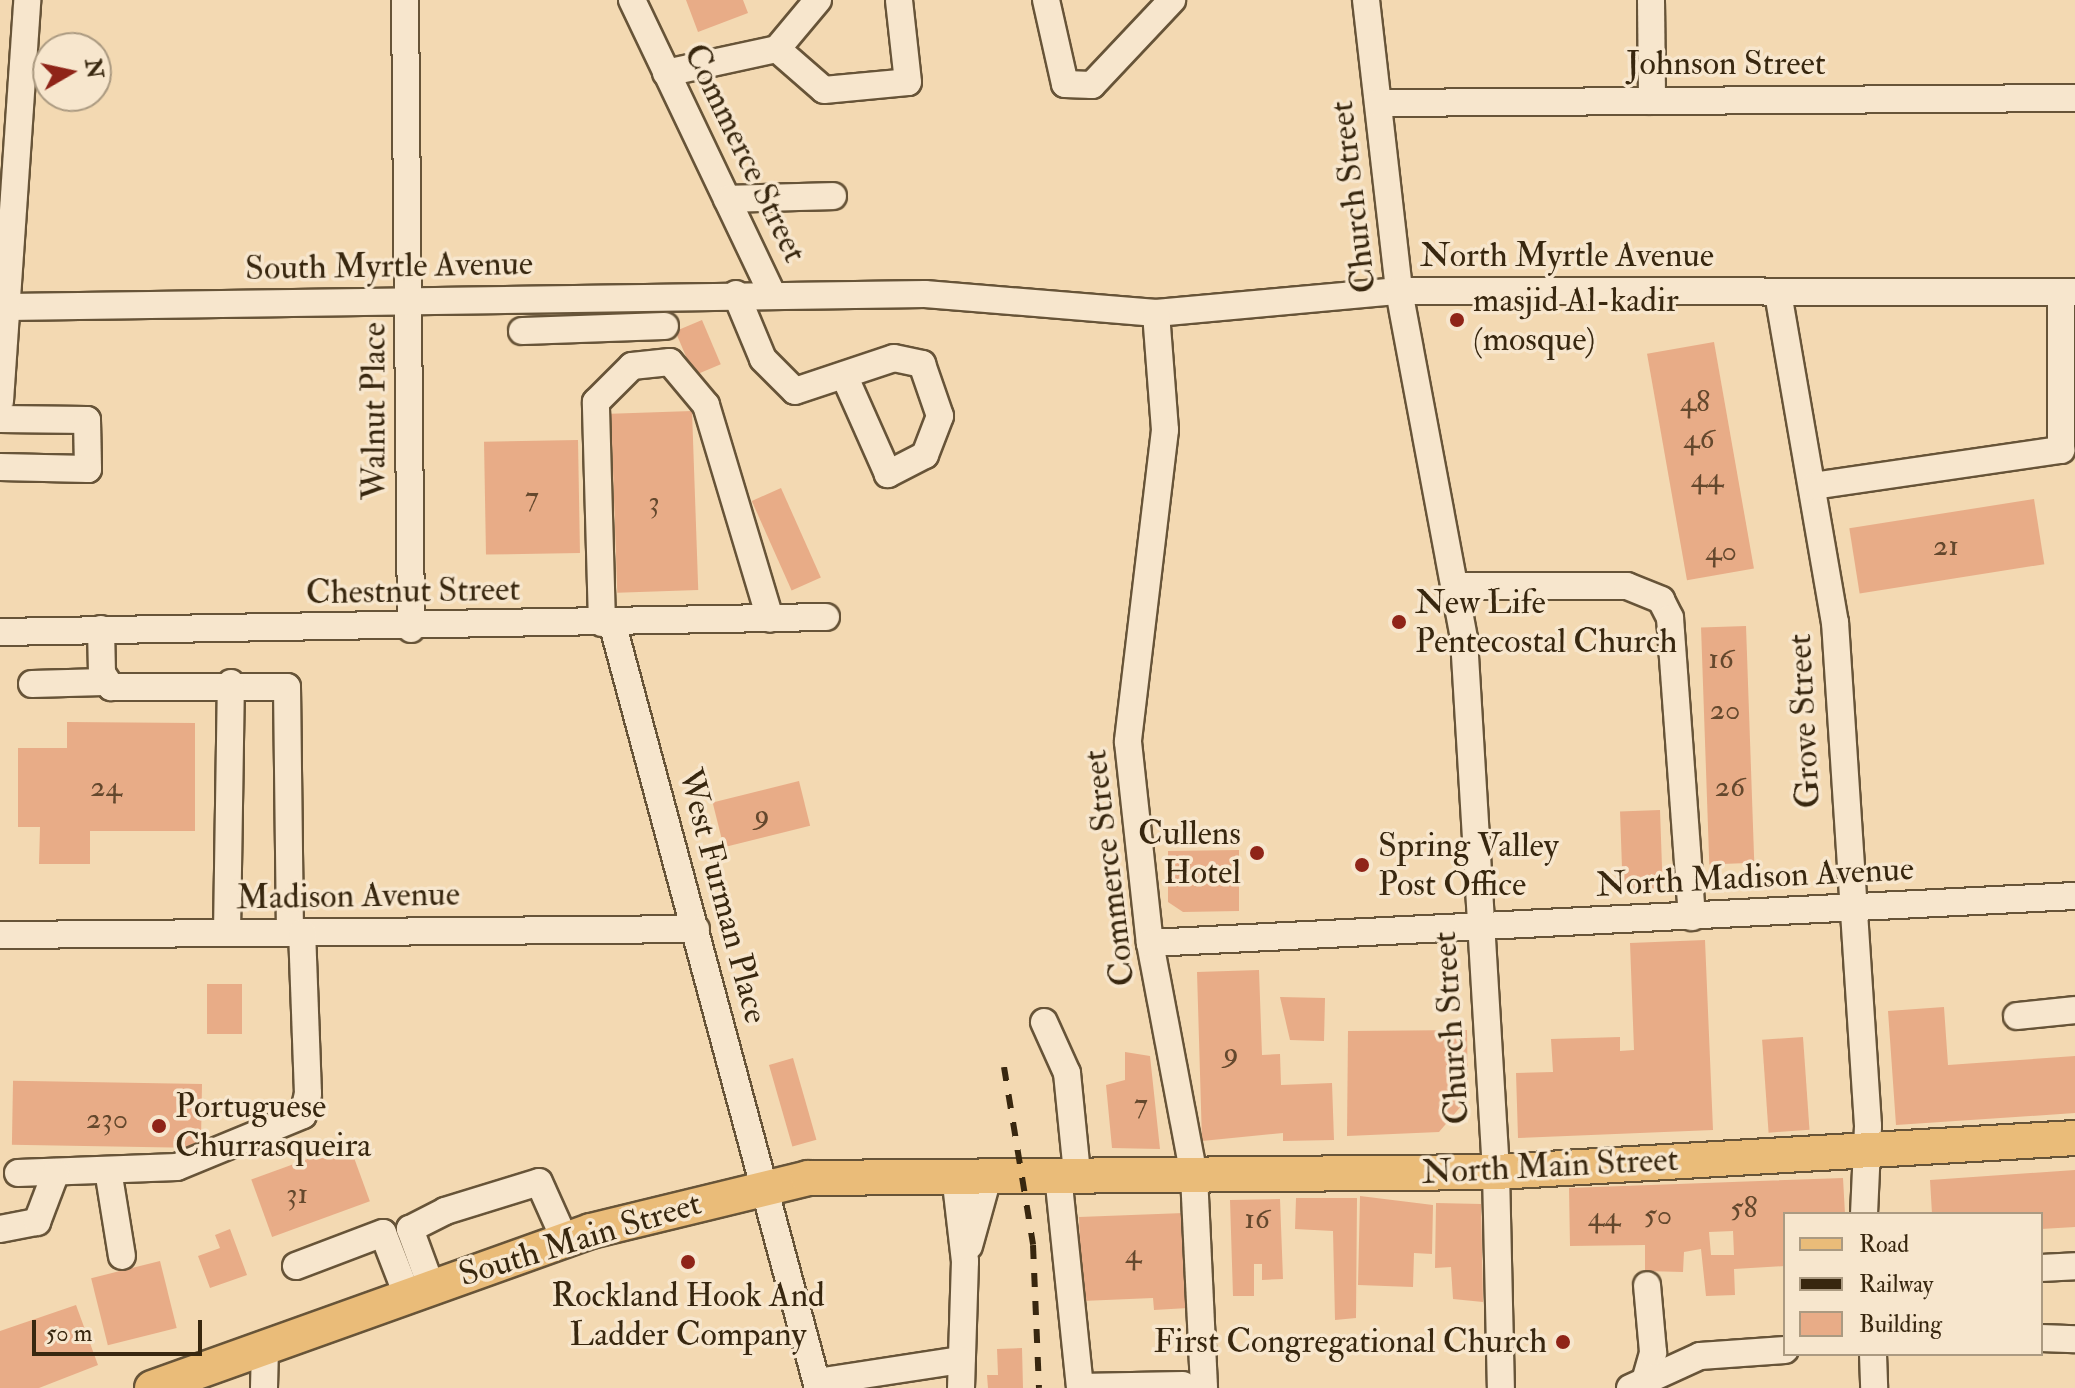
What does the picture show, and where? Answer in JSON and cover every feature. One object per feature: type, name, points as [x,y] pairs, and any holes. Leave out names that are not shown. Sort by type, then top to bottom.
[{"type":"main road","name":"North Main Street","points":[[1024,1175],[1496,1172],[2075,1138]]},
{"type":"main road","name":"South Main Street","points":[[152,1388],[565,1240],[763,1184],[1024,1175]]},
{"type":"street","points":[[0,401],[27,0]]},
{"type":"street","name":"Walnut Place","points":[[405,0],[411,629]]},
{"type":"street","name":"Commerce Street","points":[[632,0],[772,294]]},
{"type":"street","points":[[666,73],[777,49],[818,0]]},
{"type":"street","points":[[777,49],[824,90],[908,82],[899,0]]},
{"type":"street","points":[[1046,0],[1065,84],[1092,85],[1172,0]]},
{"type":"street","name":"Church Street","points":[[1366,0],[1399,291],[1454,586],[1496,1172],[1501,1388]]},
{"type":"street","points":[[1651,0],[1652,101]]},
{"type":"street","name":"Johnson Street","points":[[1378,103],[2075,98]]},
{"type":"street","points":[[727,199],[833,196]]},
{"type":"street","name":"North Myrtle Avenue","points":[[772,294],[925,294],[1156,313],[1399,291],[2068,292]]},
{"type":"street","points":[[1813,486],[2061,450],[2068,292]]},
{"type":"street","name":"Grove Street","points":[[1778,293],[1835,622],[1864,1149],[1864,1212]]},
{"type":"street","points":[[736,294],[779,382],[795,391],[894,358],[922,364],[940,416],[925,455],[888,474],[844,375]]},
{"type":"street","name":"South Myrtle Avenue","points":[[8,307],[772,294]]},
{"type":"street","points":[[664,296],[670,362],[706,405],[770,619]]},
{"type":"street","name":"Commerce Street","points":[[1156,313],[1165,430],[1128,742],[1150,943],[1194,1175],[1194,1386]]},
{"type":"street","points":[[522,331],[665,326]]},
{"type":"street","name":"West Furman Place","points":[[670,362],[632,366],[596,402],[608,624],[696,929],[817,1385]]},
{"type":"street","points":[[0,419],[87,420],[88,469],[0,467]]},
{"type":"street","points":[[1454,586],[1627,586],[1661,600],[1670,618],[1692,917]]},
{"type":"street","name":"Chestnut Street","points":[[0,632],[411,629],[826,617]]},
{"type":"street","points":[[101,629],[104,682]]},
{"type":"street","points":[[227,933],[231,683]]},
{"type":"street","points":[[18,1173],[177,1167],[303,1115],[308,1094],[296,932],[287,687],[231,683],[32,684]]},
{"type":"street","name":"North Madison Avenue","points":[[1150,943],[2075,896]]},
{"type":"street","name":"Madison Avenue","points":[[0,935],[696,929]]},
{"type":"street","points":[[2017,1016],[2075,1010]]},
{"type":"street","points":[[1044,1022],[1070,1085],[1068,1174],[1080,1387],[1194,1386]]},
{"type":"street","points":[[108,1170],[122,1256]]},
{"type":"street","points":[[0,1229],[37,1222],[56,1172]]},
{"type":"street","points":[[965,1261],[989,1174]]},
{"type":"street","points":[[955,1175],[965,1261],[961,1388]]},
{"type":"street","points":[[419,1290],[410,1229],[445,1211],[539,1182],[565,1240]]},
{"type":"street","points":[[296,1266],[383,1233],[419,1290]]},
{"type":"street","points":[[2043,1268],[2075,1266]]},
{"type":"street","points":[[1638,1387],[1653,1352],[1647,1285]]},
{"type":"street","points":[[2043,1338],[2075,1339]]},
{"type":"street","points":[[264,1388],[265,1347]]},
{"type":"street","points":[[1638,1387],[1700,1356],[1783,1350]]},
{"type":"street","points":[[1873,1356],[1874,1388]]},
{"type":"street","points":[[817,1385],[961,1360]]},
{"type":"building","points":[[686,0],[743,0],[748,13],[698,32]]},
{"type":"building","points":[[702,320],[721,364],[694,376],[675,331]]},
{"type":"building","points":[[1714,342],[1754,569],[1687,580],[1647,354]]},
{"type":"building","points":[[692,411],[698,590],[617,593],[611,414]]},
{"type":"building","points":[[578,440],[580,553],[486,555],[484,442]]},
{"type":"building","points":[[781,488],[821,578],[792,591],[752,501]]},
{"type":"building","points":[[2034,499],[2044,564],[1860,593],[1849,528]]},
{"type":"building","points":[[1746,626],[1754,863],[1709,864],[1701,628]]},
{"type":"building","points":[[67,722],[195,723],[195,831],[90,831],[90,864],[39,864],[40,827],[18,827],[18,748],[67,748]]},
{"type":"building","points":[[799,781],[810,826],[724,847],[713,803]]},
{"type":"building","points":[[1660,810],[1663,888],[1623,889],[1620,811]]},
{"type":"building","points":[[1239,850],[1239,911],[1183,912],[1168,902],[1168,851]]},
{"type":"building","points":[[1705,940],[1713,1130],[1518,1138],[1516,1073],[1553,1072],[1551,1039],[1620,1037],[1620,1051],[1634,1050],[1630,943]]},
{"type":"building","points":[[1259,970],[1262,1055],[1280,1054],[1281,1085],[1332,1083],[1334,1140],[1283,1141],[1283,1133],[1202,1141],[1197,972]]},
{"type":"building","points":[[207,984],[242,984],[242,1034],[207,1034]]},
{"type":"building","points":[[1280,997],[1325,998],[1324,1041],[1290,1040]]},
{"type":"building","points":[[1944,1007],[1948,1065],[2075,1056],[2075,1113],[1896,1125],[1888,1011]]},
{"type":"building","points":[[1467,1030],[1468,1098],[1439,1132],[1347,1136],[1348,1031]]},
{"type":"building","points":[[1803,1037],[1809,1130],[1769,1133],[1762,1040]]},
{"type":"building","points":[[1125,1052],[1150,1056],[1160,1149],[1112,1148],[1106,1085],[1125,1080]]},
{"type":"building","points":[[793,1058],[816,1140],[792,1147],[769,1065]]},
{"type":"building","points":[[13,1081],[202,1084],[201,1148],[12,1145]]},
{"type":"building","points":[[349,1144],[370,1201],[272,1237],[251,1180]]},
{"type":"building","points":[[2075,1170],[2075,1227],[2043,1229],[2043,1212],[1932,1212],[1930,1180]]},
{"type":"building","points":[[1843,1178],[1845,1212],[1783,1212],[1783,1266],[1734,1269],[1735,1295],[1706,1296],[1701,1249],[1684,1252],[1683,1272],[1645,1271],[1645,1245],[1570,1246],[1569,1188]],"holes":[[[1733,1231],[1734,1255],[1711,1255],[1709,1232]]]},
{"type":"building","points":[[1360,1196],[1433,1205],[1432,1254],[1414,1253],[1413,1287],[1358,1285]]},
{"type":"building","points":[[1296,1198],[1357,1198],[1356,1318],[1335,1320],[1333,1231],[1295,1229]]},
{"type":"building","points":[[1280,1199],[1283,1279],[1262,1280],[1262,1264],[1254,1264],[1254,1296],[1233,1296],[1230,1200]]},
{"type":"building","points":[[1436,1203],[1481,1204],[1483,1302],[1453,1299],[1451,1267],[1435,1268]]},
{"type":"building","points":[[1184,1213],[1188,1308],[1154,1310],[1153,1298],[1082,1301],[1079,1217]]},
{"type":"building","points":[[230,1229],[247,1275],[210,1288],[198,1256],[220,1248],[215,1235]]},
{"type":"building","points":[[160,1261],[177,1328],[108,1345],[91,1278]]},
{"type":"building","points":[[76,1305],[98,1365],[39,1388],[0,1388],[0,1331]]},
{"type":"building","points":[[1022,1348],[1023,1388],[988,1388],[987,1375],[998,1375],[997,1349]]},
{"type":"railway","points":[[1004,1067],[1033,1245],[1039,1388]]},
{"type":"place","name":"masjid Al-kadir (mosque)","points":[[1457,320]]},
{"type":"place","name":"New Life Pentecostal Church","points":[[1399,622]]},
{"type":"place","name":"Cullens Hotel","points":[[1257,853]]},
{"type":"place","name":"Spring Valley Post Office","points":[[1362,865]]},
{"type":"place","name":"Portuguese Churrasqueira","points":[[159,1126]]},
{"type":"place","name":"Rockland Hook And Ladder Company","points":[[688,1262]]},
{"type":"place","name":"First Congregational Church","points":[[1563,1342]]}]
